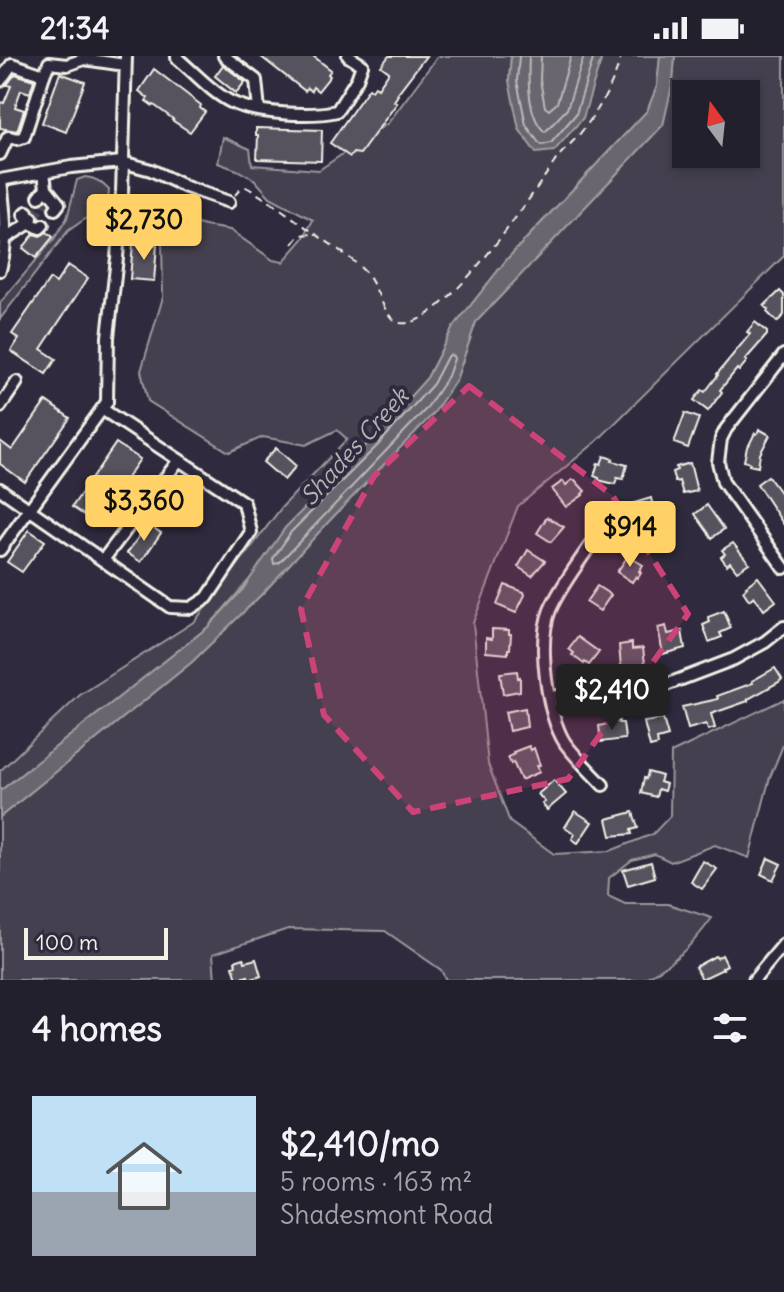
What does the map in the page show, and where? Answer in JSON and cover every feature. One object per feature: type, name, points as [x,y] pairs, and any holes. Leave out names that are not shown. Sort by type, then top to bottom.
[{"type":"street","points":[[177,56],[230,101],[259,110],[322,114],[337,111],[366,61],[348,56]]},
{"type":"street","points":[[224,56],[256,80],[259,110]]},
{"type":"street","points":[[0,154],[4,136],[24,137],[49,63],[67,65],[84,59],[126,60],[122,193],[104,405],[0,550]]},
{"type":"street","points":[[0,81],[12,64],[44,75]]},
{"type":"street","points":[[0,270],[6,238],[0,179],[122,162],[151,170],[186,187],[229,202]]},
{"type":"street","points":[[44,172],[45,195],[59,204],[55,209]]},
{"type":"street","points":[[6,238],[30,217],[40,228],[43,225]]},
{"type":"street","points":[[783,357],[726,429],[721,439],[718,462],[723,482],[732,497],[784,568]]},
{"type":"street","points":[[0,407],[17,382]]},
{"type":"street","points":[[0,489],[170,607],[191,608],[207,598],[251,532],[244,503],[104,405]]},
{"type":"street","points":[[103,560],[179,460]]},
{"type":"street","points":[[600,531],[554,602],[546,621],[543,650],[555,722],[565,743],[603,785]]},
{"type":"street","points":[[550,697],[570,693],[633,694],[650,691],[734,659],[784,627]]},
{"type":"street","points":[[754,980],[784,944]]},
{"type":"path","points":[[229,202],[239,188],[246,187],[365,271],[388,315],[394,321],[409,323],[426,316],[447,299],[487,255],[608,91],[621,56]]},
{"type":"path","points":[[293,244],[300,235],[315,234]]},
{"type":"highlighted area","points":[[469,386],[612,495],[688,614],[568,779],[413,812],[324,715],[301,609],[374,476]]},
{"type":"shaded area","points":[[438,56],[511,56],[509,81],[599,68],[602,56],[660,56],[657,86],[647,111],[508,258],[452,329],[427,378],[208,627],[0,791],[0,771],[80,695],[195,621],[282,507],[347,439],[337,430],[306,445],[263,437],[229,452],[148,401],[141,371],[163,297],[162,240],[134,214],[136,204],[174,218],[230,230],[273,260],[283,262],[303,239],[313,220],[270,197],[255,180],[218,163],[223,137],[250,149],[252,165],[319,170],[388,123]]},
{"type":"shaded area","points":[[675,56],[784,56],[784,256],[596,442],[518,506],[473,623],[488,764],[510,822],[554,854],[610,851],[653,834],[670,816],[671,753],[784,699],[784,743],[770,777],[749,858],[715,845],[671,862],[655,854],[632,860],[609,878],[608,896],[625,904],[668,904],[712,918],[697,938],[681,954],[642,980],[446,980],[441,970],[385,931],[288,929],[213,954],[215,980],[0,980],[0,817],[192,662],[263,593],[432,414],[456,380],[476,322],[663,125],[672,85],[672,168],[760,168],[760,80],[673,80]]},
{"type":"shaded area","points":[[85,177],[98,181],[109,190],[108,203],[68,231],[0,319],[0,303],[54,239],[67,218],[77,180]]},
{"type":"water","points":[[511,56],[602,56],[583,118],[554,151],[536,153],[519,129],[509,81]]},
{"type":"water","points":[[660,56],[675,56],[663,125],[476,322],[456,380],[433,414],[263,593],[192,662],[0,817],[0,791],[208,627],[243,589],[285,528],[427,378],[452,329],[508,258],[647,111],[657,86]]},
{"type":"building","points":[[260,56],[313,56],[331,70],[330,76],[318,91],[313,87],[311,91],[307,88],[305,91]]},
{"type":"building","points":[[389,56],[426,56],[397,94],[394,101],[397,103],[360,154],[353,153],[350,157],[330,143],[369,88],[378,88],[389,72],[381,66]]},
{"type":"building","points":[[223,65],[245,82],[236,93],[215,76]]},
{"type":"building","points":[[154,69],[201,105],[205,112],[190,132],[146,101],[148,98],[139,91]]},
{"type":"building","points":[[60,73],[85,82],[66,132],[42,123]]},
{"type":"building","points":[[15,74],[34,80],[30,93],[21,90],[15,107],[24,110],[17,131],[0,128],[0,102],[4,103],[11,86],[7,85]]},
{"type":"building","points":[[256,128],[322,130],[321,161],[257,159]]},
{"type":"building","points":[[47,232],[53,237],[36,258],[23,248],[34,234],[40,236]]},
{"type":"building","points":[[133,243],[157,245],[154,281],[130,279]]},
{"type":"building","points":[[68,265],[88,278],[41,349],[56,359],[46,374],[11,351],[19,339],[12,334],[50,279],[56,283]]},
{"type":"building","points":[[780,291],[784,295],[784,315],[777,322],[764,306]]},
{"type":"building","points":[[755,322],[767,335],[720,390],[722,392],[708,411],[694,400],[702,390],[705,392],[750,334],[747,332]]},
{"type":"building","points":[[46,401],[70,418],[25,482],[0,464],[0,441],[12,450]]},
{"type":"building","points":[[685,413],[699,418],[688,448],[674,443]]},
{"type":"building","points":[[759,429],[770,435],[760,454],[758,467],[744,461],[747,447]]},
{"type":"building","points":[[116,443],[140,459],[96,523],[72,507]]},
{"type":"building","points":[[276,448],[296,466],[284,480],[263,462]]},
{"type":"building","points":[[604,456],[627,465],[623,479],[617,478],[615,484],[594,476]]},
{"type":"building","points":[[690,463],[697,491],[683,494],[672,472],[677,470],[676,467]]},
{"type":"building","points":[[768,476],[784,498],[784,525],[757,484]]},
{"type":"building","points":[[572,480],[585,491],[566,507],[552,489],[563,481],[566,485]]},
{"type":"building","points":[[651,498],[653,506],[646,508],[651,523],[637,527],[628,505]]},
{"type":"building","points":[[707,505],[724,529],[712,538],[695,514]]},
{"type":"building","points":[[547,517],[564,527],[551,542],[537,533]]},
{"type":"building","points":[[148,524],[161,533],[141,562],[127,553]]},
{"type":"building","points":[[29,530],[45,541],[22,572],[7,562]]},
{"type":"building","points":[[733,543],[749,563],[737,571],[721,557],[725,554],[722,550]]},
{"type":"building","points":[[528,550],[545,561],[532,576],[518,567]]},
{"type":"building","points":[[628,556],[643,565],[638,578],[636,576],[632,582],[617,572]]},
{"type":"building","points":[[758,577],[776,601],[764,610],[754,596],[749,600],[743,591]]},
{"type":"building","points":[[505,585],[524,592],[516,613],[497,605]]},
{"type":"building","points":[[597,586],[611,595],[600,611],[586,602]]},
{"type":"building","points":[[724,611],[731,628],[720,633],[722,637],[709,642],[703,625],[710,622],[708,617]]},
{"type":"building","points":[[666,626],[668,634],[682,631],[685,648],[663,654],[658,628]]},
{"type":"building","points":[[492,629],[509,630],[508,654],[486,652],[486,638],[492,639]]},
{"type":"building","points":[[578,637],[599,652],[589,665],[572,655],[574,653],[569,649]]},
{"type":"building","points":[[632,643],[632,649],[643,648],[645,664],[626,669],[626,666],[621,667],[619,645]]},
{"type":"building","points":[[775,668],[782,679],[779,682],[748,701],[711,714],[715,728],[708,730],[706,724],[688,729],[682,707],[718,699],[717,696],[753,683]]},
{"type":"building","points":[[517,671],[520,691],[503,694],[500,673]]},
{"type":"building","points":[[525,708],[527,727],[509,731],[505,712]]},
{"type":"building","points":[[663,719],[668,736],[657,739],[658,745],[650,747],[644,722]]},
{"type":"building","points":[[619,721],[623,723],[625,739],[601,742],[599,726]]},
{"type":"building","points":[[529,746],[531,750],[534,748],[540,772],[521,780],[508,757]]},
{"type":"building","points":[[648,772],[662,776],[660,782],[666,784],[664,791],[658,789],[656,797],[641,793]]},
{"type":"building","points":[[554,780],[566,794],[547,810],[538,794]]},
{"type":"building","points":[[575,811],[592,822],[578,843],[572,839],[575,834],[565,827]]},
{"type":"building","points":[[633,812],[638,828],[631,830],[632,834],[611,836],[607,819]]},
{"type":"building","points":[[768,858],[781,864],[773,880],[761,874]]},
{"type":"building","points":[[703,861],[717,869],[702,889],[691,882]]},
{"type":"building","points":[[651,862],[655,877],[628,885],[623,870]]},
{"type":"building","points":[[722,955],[727,965],[702,979],[695,967]]},
{"type":"building","points":[[244,958],[245,962],[256,959],[261,976],[249,980],[248,976],[237,979],[233,966],[236,965],[235,961]]},
{"type":"tunnel","points":[[33,217],[45,202]]},
{"type":"water label","name":"Shades Creek","points":[[354,446]]}]
